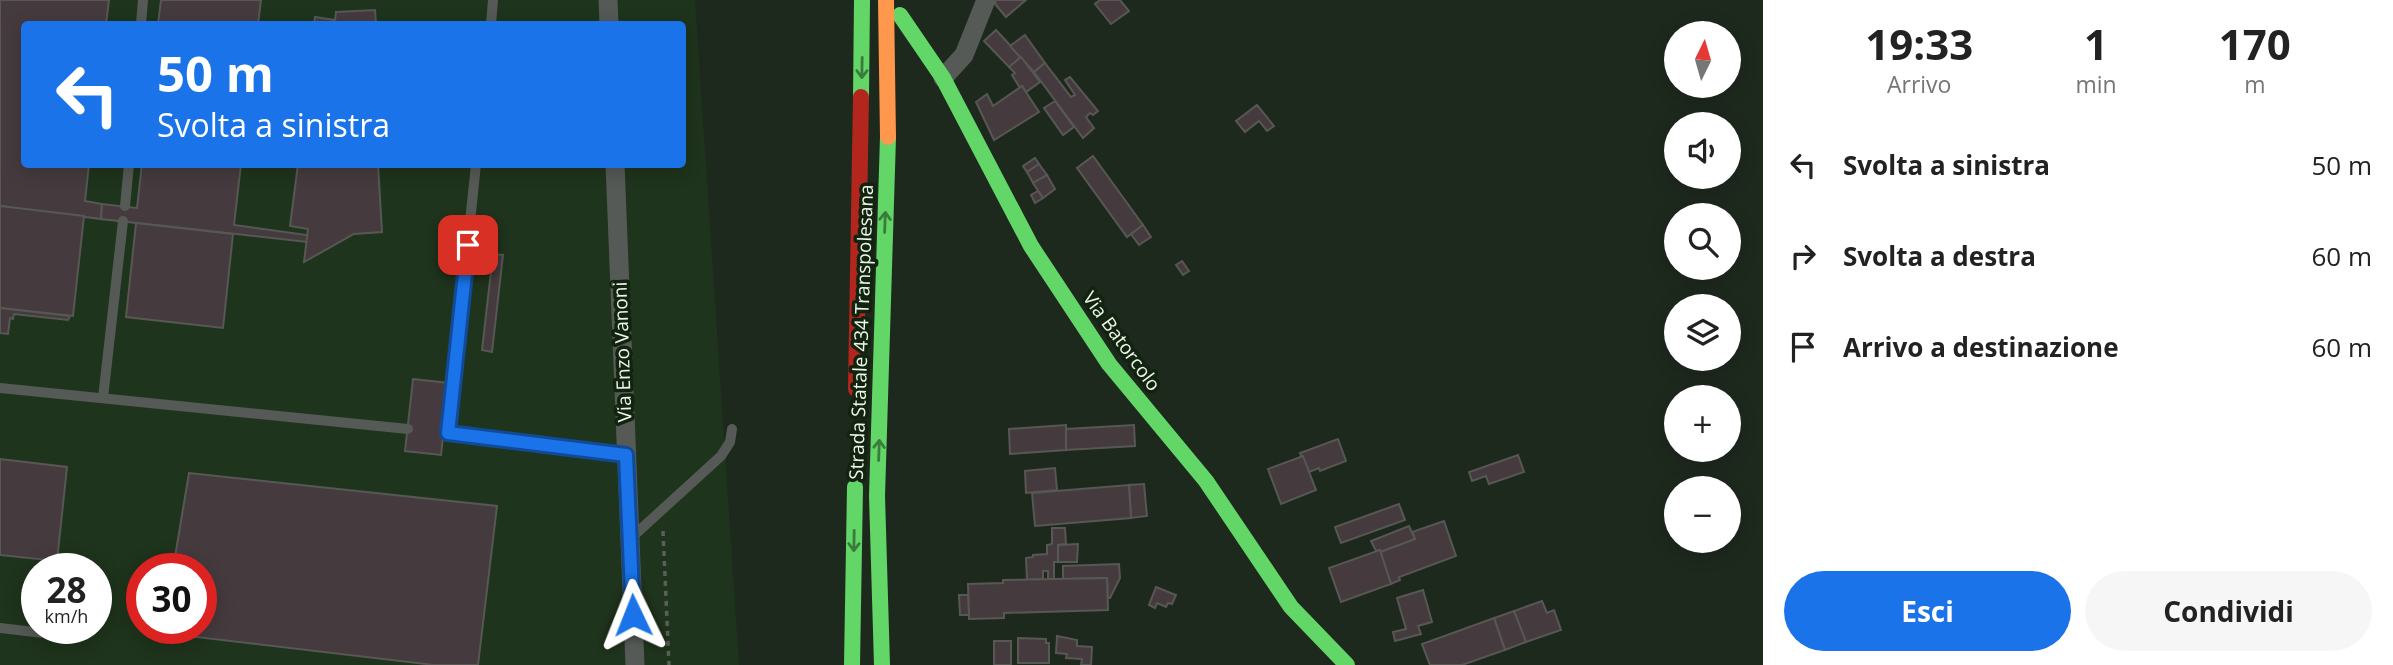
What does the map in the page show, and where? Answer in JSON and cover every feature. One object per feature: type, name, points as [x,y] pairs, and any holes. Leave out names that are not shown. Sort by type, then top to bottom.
[{"type":"main road","name":"Strada Statale 434 Transpolesana","points":[[856,401],[862,0]]},
{"type":"main road","name":"Strada Statale 434 Transpolesana","points":[[882,665],[877,496],[889,100],[886,0]]},
{"type":"main road","name":"Via Batorcolo","points":[[900,15],[943,78],[1031,246],[1109,364],[1206,481],[1291,607],[1348,665]]},
{"type":"main road","name":"Strada Statale 434 Transpolesana","points":[[852,657],[855,470]]},
{"type":"main road","points":[[877,496],[898,639]]},
{"type":"main road","points":[[843,665],[852,657]]},
{"type":"street","points":[[608,0],[609,21]]},
{"type":"street","points":[[943,78],[964,55],[986,0]]},
{"type":"street","name":"Via Enzo Vanoni","points":[[615,168],[635,665]]},
{"type":"lane","points":[[141,21],[143,0]]},
{"type":"lane","points":[[491,21],[493,0]]},
{"type":"lane","points":[[125,206],[129,168]]},
{"type":"lane","points":[[477,168],[446,433],[626,455]]},
{"type":"lane","points":[[103,398],[123,222]]},
{"type":"lane","points":[[0,388],[408,429]]},
{"type":"lane","points":[[630,539],[721,456],[730,442],[732,429]]},
{"type":"lane","points":[[0,628],[21,630]]},
{"type":"path","points":[[662,509],[669,665]]},
{"type":"shaded area","points":[[0,0],[695,0],[739,665],[0,665]]},
{"type":"building","points":[[0,0],[109,0],[106,21],[21,21],[21,168],[89,168],[85,201],[102,204],[101,219],[0,206]]},
{"type":"building","points":[[161,0],[261,0],[258,21],[158,21]]},
{"type":"building","points":[[996,0],[1026,0],[1006,17],[995,4]]},
{"type":"building","points":[[1100,0],[1120,0],[1129,11],[1111,24],[1095,4]]},
{"type":"building","points":[[375,10],[376,21],[314,21],[315,17],[335,20],[336,12]]},
{"type":"building","points":[[996,30],[1021,57],[1009,67],[984,41]]},
{"type":"building","points":[[1025,35],[1045,63],[1034,72],[1010,46]]},
{"type":"building","points":[[1021,57],[1040,82],[1026,92],[1022,86],[1020,88],[1012,75],[1015,73],[1009,67]]},
{"type":"building","points":[[1045,63],[1071,97],[1075,95],[1065,80],[1070,77],[1098,111],[1086,117],[1094,128],[1083,138],[1034,72]]},
{"type":"building","points":[[1022,86],[1039,112],[994,140],[976,102],[987,94],[993,106]]},
{"type":"building","points":[[1055,101],[1074,127],[1063,135],[1044,108]]},
{"type":"building","points":[[1257,105],[1274,126],[1267,131],[1259,121],[1245,132],[1236,121]]},
{"type":"building","points":[[1093,156],[1143,225],[1127,237],[1077,168]]},
{"type":"building","points":[[1035,158],[1039,164],[1027,172],[1023,166]]},
{"type":"building","points":[[1039,164],[1047,175],[1033,183],[1027,172]]},
{"type":"building","points":[[142,168],[241,168],[234,225],[307,235],[307,242],[101,219],[102,204],[137,208]]},
{"type":"building","points":[[297,168],[378,168],[382,232],[354,234],[304,262],[308,229],[290,226]]},
{"type":"building","points":[[1047,175],[1055,189],[1043,198],[1033,183]]},
{"type":"building","points":[[1038,191],[1043,198],[1035,203],[1031,195]]},
{"type":"building","points":[[0,206],[84,216],[73,316],[0,308]]},
{"type":"building","points":[[136,223],[233,234],[223,328],[126,317]]},
{"type":"building","points":[[1143,225],[1151,237],[1139,245],[1131,234]]},
{"type":"building","points":[[493,254],[503,255],[492,352],[482,350]]},
{"type":"building","points":[[1182,261],[1189,271],[1183,275],[1176,265]]},
{"type":"building","points":[[0,308],[70,316],[68,320],[14,314],[13,319],[10,318],[8,334],[0,333]]},
{"type":"building","points":[[413,379],[449,383],[441,455],[405,451]]},
{"type":"building","points":[[1066,425],[1066,450],[1010,454],[1009,429]]},
{"type":"building","points":[[1134,425],[1135,446],[1066,450],[1066,429]]},
{"type":"building","points":[[1338,439],[1346,461],[1320,471],[1319,468],[1309,472],[1300,453]]},
{"type":"building","points":[[1518,455],[1524,472],[1489,484],[1486,476],[1472,481],[1469,472]]},
{"type":"building","points":[[1303,456],[1316,490],[1281,504],[1268,469]]},
{"type":"building","points":[[0,459],[67,467],[58,553],[21,553],[21,557],[0,555]]},
{"type":"building","points":[[1055,468],[1057,490],[1026,493],[1025,471]]},
{"type":"building","points":[[189,473],[497,506],[478,665],[434,665],[217,639],[217,553],[176,553]]},
{"type":"building","points":[[1144,484],[1147,516],[1131,518],[1129,485]]},
{"type":"building","points":[[1129,485],[1131,518],[1035,526],[1032,493]]},
{"type":"building","points":[[1399,504],[1405,520],[1341,543],[1335,527]]},
{"type":"building","points":[[1444,521],[1456,556],[1399,577],[1400,580],[1391,584],[1380,552],[1415,539],[1412,532]]},
{"type":"building","points":[[1409,526],[1415,539],[1380,552],[1376,551],[1371,541]]},
{"type":"building","points":[[1052,528],[1065,528],[1066,544],[1058,545],[1054,579],[1048,579],[1048,571],[1043,571],[1043,579],[1027,580],[1026,558],[1047,554],[1047,545],[1052,544]]},
{"type":"building","points":[[1078,544],[1077,562],[1058,562],[1058,545]]},
{"type":"building","points":[[1380,550],[1391,584],[1341,602],[1329,568]]},
{"type":"building","points":[[1119,564],[1120,578],[1110,598],[1107,578],[1063,579],[1063,566]]},
{"type":"building","points":[[1107,578],[1108,610],[1004,613],[1004,618],[969,619],[968,584],[1003,583],[1003,580]]},
{"type":"building","points":[[1156,587],[1176,595],[1172,604],[1168,603],[1166,607],[1157,603],[1155,608],[1149,605]]},
{"type":"building","points":[[1423,590],[1432,622],[1418,626],[1421,634],[1395,641],[1393,632],[1406,629],[1397,598]]},
{"type":"building","points":[[959,595],[968,595],[969,615],[960,615]]},
{"type":"building","points":[[1542,601],[1547,613],[1554,610],[1561,630],[1526,642],[1514,611]]},
{"type":"building","points":[[1514,611],[1526,642],[1505,650],[1494,618]]},
{"type":"building","points":[[1494,618],[1505,650],[1462,665],[1430,665],[1422,644]]},
{"type":"building","points":[[1057,636],[1077,640],[1077,646],[1092,647],[1091,665],[1081,665],[1082,659],[1066,658],[1067,654],[1056,653]]},
{"type":"building","points":[[1018,638],[1046,639],[1046,643],[1049,643],[1049,663],[1018,663]]},
{"type":"building","points":[[994,641],[1011,641],[1011,665],[994,665]]},
{"type":"traffic: fast","points":[[861,97],[862,0]]},
{"type":"traffic: fast","points":[[900,15],[943,78],[1031,246],[1109,364],[1206,481],[1291,607],[1347,665]]},
{"type":"traffic: fast","points":[[882,665],[877,496],[888,137]]},
{"type":"traffic: fast","points":[[852,665],[855,487]]},
{"type":"traffic: slow","points":[[886,0],[888,137]]},
{"type":"traffic: jam","points":[[856,389],[861,97]]},
{"type":"route","points":[[468,245],[448,433],[626,455],[633,615]]}]
